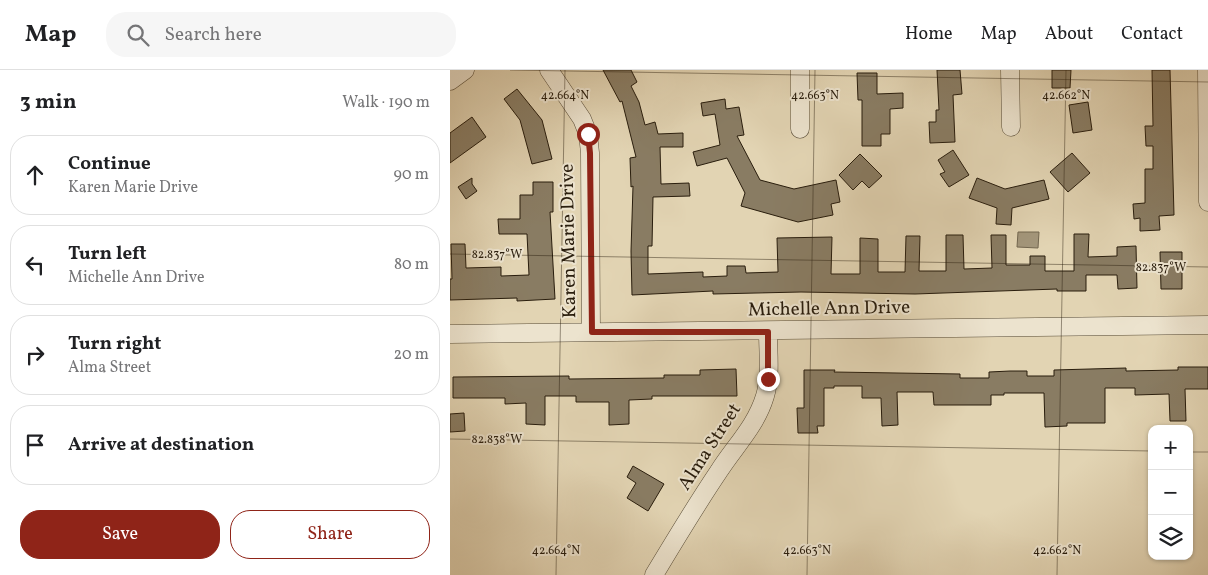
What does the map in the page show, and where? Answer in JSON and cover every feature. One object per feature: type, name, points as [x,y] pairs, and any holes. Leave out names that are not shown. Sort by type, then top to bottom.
[{"type":"street","points":[[450,81],[465,70]]},
{"type":"street","name":"Karen Marie Drive","points":[[548,70],[582,119],[588,134],[590,153],[592,332]]},
{"type":"street","points":[[800,70],[800,129]]},
{"type":"street","points":[[1010,70],[1011,127]]},
{"type":"street","points":[[1207,70],[1208,202]]},
{"type":"street","name":"Michelle Ann Drive","points":[[450,334],[768,332],[1208,325]]},
{"type":"street","name":"Alma Street","points":[[654,575],[720,469],[758,416],[768,379],[768,332]]},
{"type":"shaded area","points":[[1018,232],[1039,232],[1038,248],[1017,247]]},
{"type":"building","points":[[603,70],[631,70],[637,82],[631,86],[639,102],[645,125],[655,122],[658,134],[683,133],[683,147],[660,147],[661,184],[689,183],[690,196],[653,197],[652,246],[648,246],[648,274],[703,272],[703,277],[727,276],[727,266],[745,266],[746,273],[778,272],[777,238],[832,237],[831,274],[860,274],[860,238],[878,239],[878,272],[905,272],[906,236],[920,236],[919,271],[946,271],[946,235],[963,235],[964,269],[992,268],[991,235],[1006,235],[1006,265],[1030,265],[1030,256],[1045,256],[1045,271],[1074,271],[1074,234],[1089,234],[1088,257],[1117,256],[1117,247],[1136,246],[1137,288],[1118,289],[1117,275],[1086,275],[1086,291],[1057,291],[1057,289],[915,294],[801,292],[713,294],[713,291],[632,295],[633,186],[631,187],[630,158],[636,157],[622,101],[620,102]]},
{"type":"building","points":[[937,70],[960,70],[962,94],[953,95],[955,142],[930,143],[929,122],[936,122],[936,110],[939,110]]},
{"type":"building","points":[[1052,70],[1071,70],[1070,88],[1052,88]]},
{"type":"building","points":[[1152,70],[1170,70],[1174,215],[1159,216],[1160,230],[1140,231],[1140,218],[1134,219],[1133,204],[1145,203],[1145,169],[1153,169],[1153,146],[1146,146],[1145,126],[1153,126]]},
{"type":"building","points":[[857,73],[877,73],[877,94],[903,93],[903,108],[890,109],[890,134],[881,134],[881,146],[862,146],[862,100],[858,100]]},
{"type":"building","points":[[517,89],[542,120],[552,159],[532,164],[520,120],[504,99]]},
{"type":"building","points":[[725,99],[726,109],[739,107],[744,135],[737,136],[760,180],[794,189],[836,180],[840,202],[831,204],[833,215],[798,222],[741,206],[745,193],[727,158],[697,166],[693,152],[720,145],[715,114],[703,116],[701,103]]},
{"type":"building","points":[[1088,102],[1092,130],[1073,133],[1069,105]]},
{"type":"building","points":[[472,117],[486,137],[450,163],[450,133]]},
{"type":"building","points":[[953,150],[969,175],[949,187],[940,174],[945,172],[938,160]]},
{"type":"building","points":[[1072,153],[1090,173],[1068,192],[1050,172]]},
{"type":"building","points":[[860,154],[882,176],[869,188],[862,181],[853,190],[839,175]]},
{"type":"building","points":[[472,178],[472,184],[477,191],[466,199],[458,187]]},
{"type":"building","points":[[977,178],[1005,189],[1044,180],[1049,199],[1012,208],[1011,225],[996,224],[997,208],[969,198]]},
{"type":"building","points":[[533,182],[553,182],[553,212],[550,212],[555,299],[517,301],[517,298],[450,300],[450,279],[452,279],[451,244],[465,244],[466,268],[501,267],[501,276],[529,275],[527,234],[499,234],[498,219],[520,219],[520,195],[533,195]]},
{"type":"building","points":[[1160,252],[1182,252],[1182,289],[1161,289]]},
{"type":"building","points":[[1178,367],[1208,367],[1208,389],[1185,389],[1186,421],[1170,421],[1169,394],[1135,395],[1135,388],[1105,388],[1105,423],[1067,423],[1067,426],[1045,427],[1044,393],[1004,393],[1004,395],[991,395],[991,405],[934,405],[933,392],[897,392],[898,425],[882,426],[881,398],[862,398],[862,386],[834,386],[834,388],[824,388],[824,426],[817,426],[818,433],[798,433],[797,408],[804,408],[804,370],[960,374],[960,378],[989,378],[989,372],[1027,371],[1027,376],[1054,376],[1054,370],[1126,368],[1126,371],[1178,370]]},
{"type":"building","points":[[736,369],[737,396],[652,396],[652,399],[629,400],[629,424],[609,425],[609,402],[576,402],[576,396],[545,396],[545,425],[526,424],[526,403],[505,404],[505,398],[453,398],[453,377],[569,376],[569,379],[664,378],[664,375],[700,375],[700,370]]},
{"type":"building","points":[[464,413],[465,431],[450,432],[450,414]]},
{"type":"building","points":[[633,466],[664,484],[648,511],[627,498],[636,483],[627,477]]},
{"type":"route","points":[[588,134],[590,153],[592,332],[768,332],[768,379]]}]
